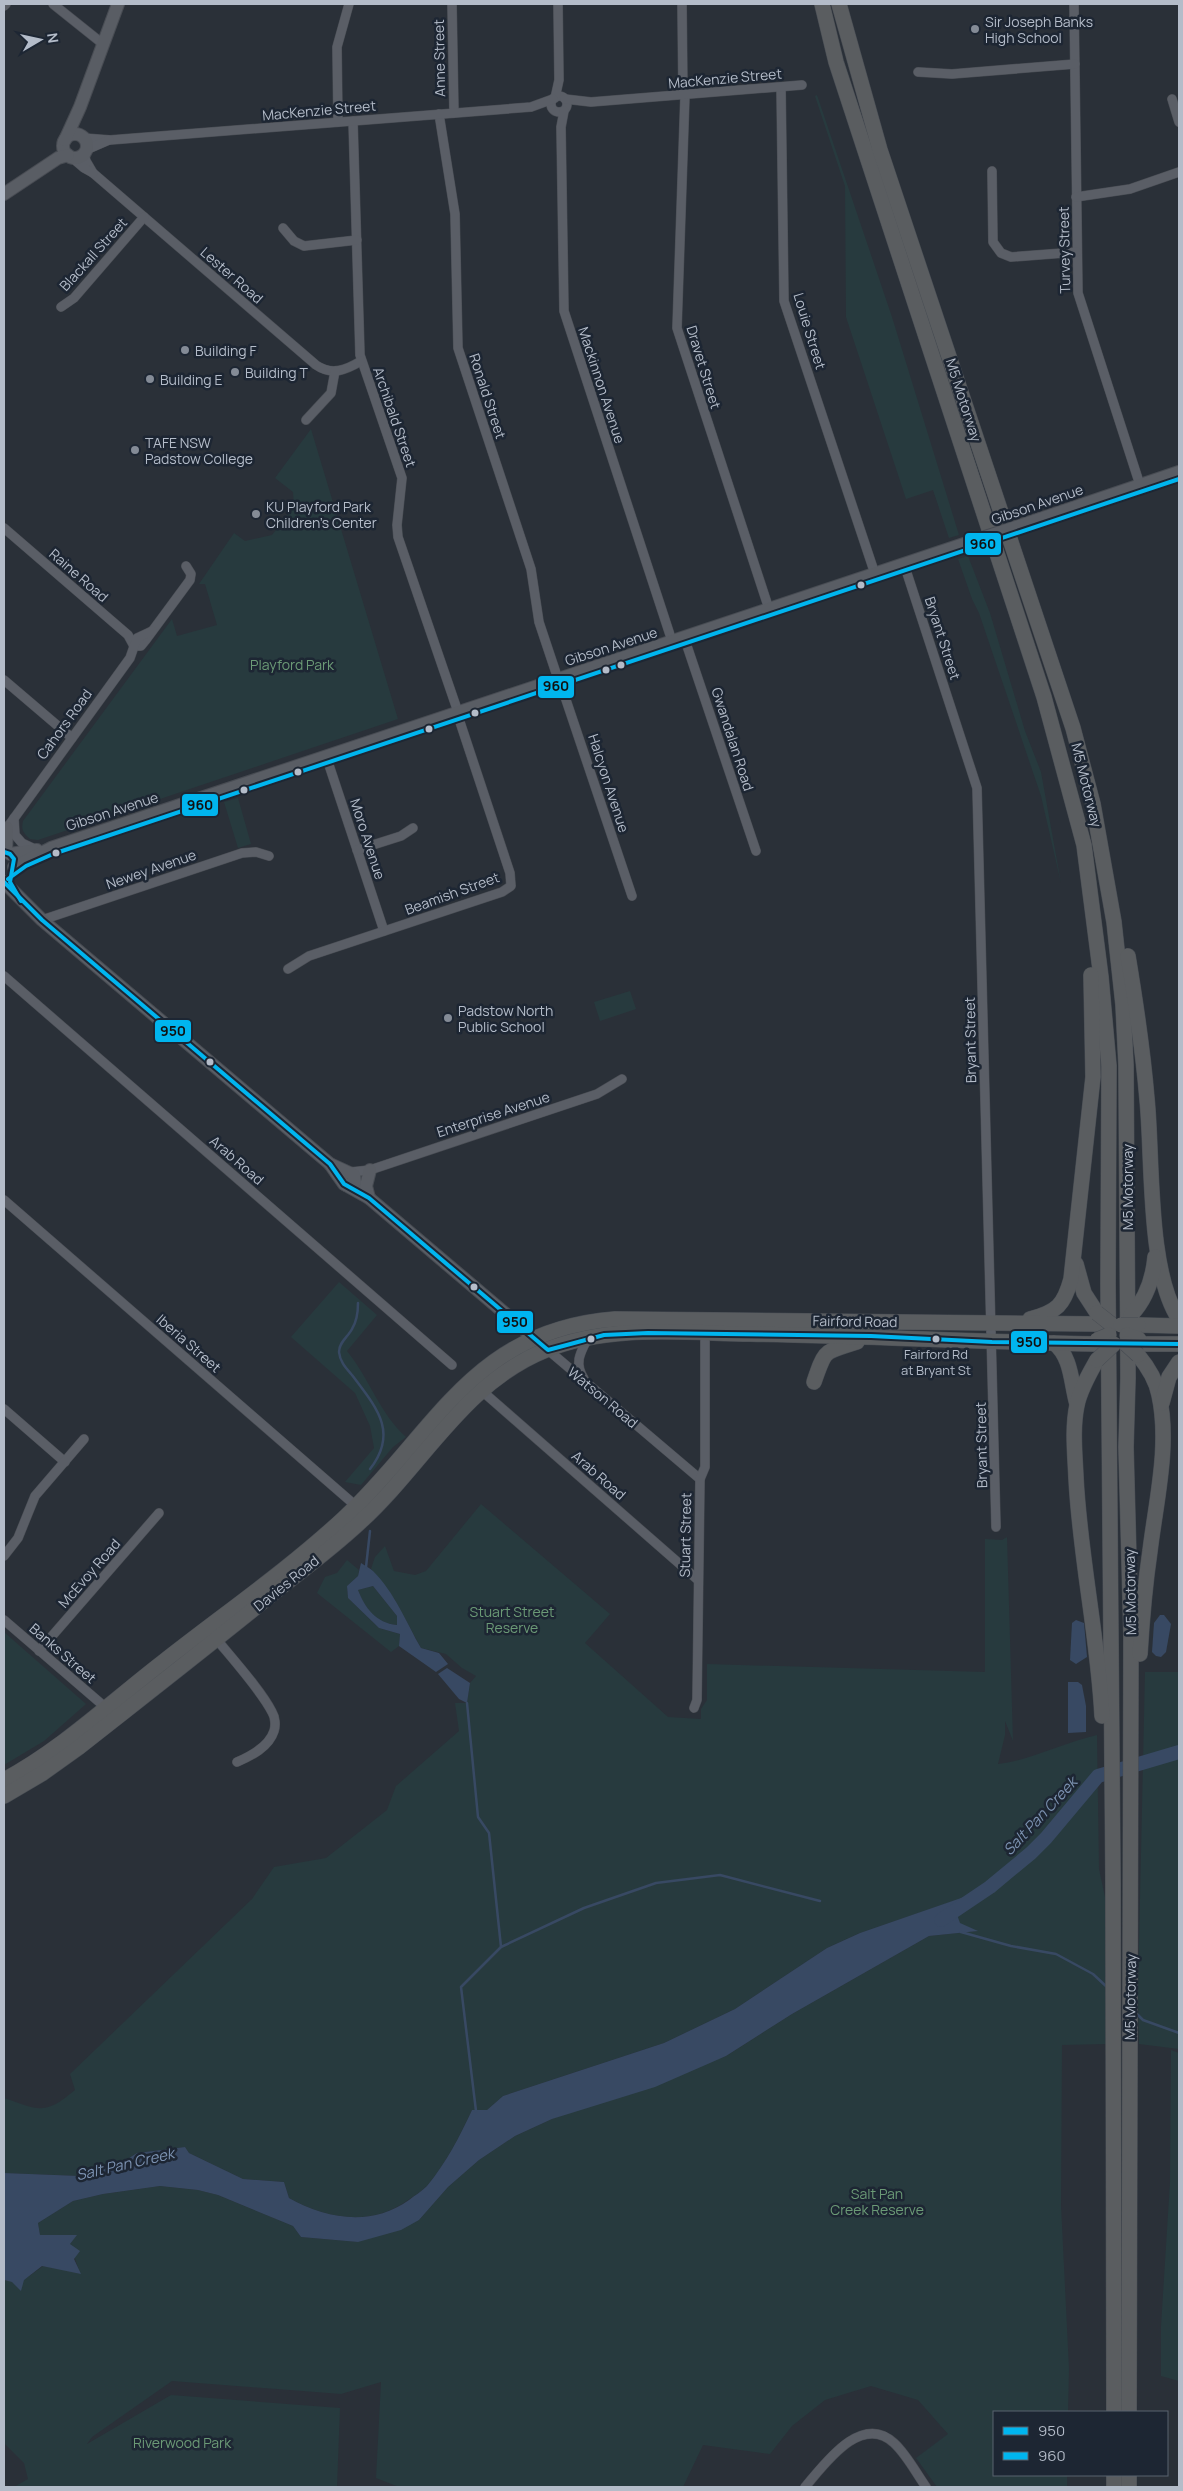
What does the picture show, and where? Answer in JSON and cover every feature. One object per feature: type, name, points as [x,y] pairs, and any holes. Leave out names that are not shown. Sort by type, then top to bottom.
[{"type":"highway","name":"M5 Motorway","points":[[820,4],[836,62],[1044,697],[1084,845],[1102,977],[1109,1066],[1106,1697],[1113,1882],[1114,2411]]},
{"type":"highway","name":"M5 Motorway","points":[[839,4],[861,87],[1060,685],[1084,768],[1099,831],[1119,964],[1126,1065],[1128,1378],[1126,1447],[1135,1696],[1129,2068],[1129,2411]]},
{"type":"highway","points":[[848,4],[861,87]]},
{"type":"highway","points":[[1012,1323],[1047,1314],[1060,1304],[1067,1293],[1075,1255],[1094,1058],[1088,941],[1070,791]]},
{"type":"highway","points":[[1099,831],[1111,868],[1134,996],[1147,1100],[1157,1247],[1166,1288],[1179,1319]]},
{"type":"highway","points":[[1106,1697],[1078,1505],[1074,1444],[1077,1404],[1087,1377],[1097,1360],[1138,1307],[1152,1278],[1157,1247]]},
{"type":"highway","points":[[1075,1255],[1081,1287],[1156,1383],[1162,1407]]},
{"type":"highway","name":"Fairford Road","points":[[534,1338],[579,1324],[615,1319],[852,1321],[891,1328],[991,1332],[1054,1343],[1078,1343],[1118,1335]]},
{"type":"highway","name":"Fairford Road","points":[[548,1350],[588,1338],[634,1333],[871,1336],[991,1332],[1012,1323],[1118,1335]]},
{"type":"highway","points":[[1118,1335],[1162,1326],[1179,1326]]},
{"type":"highway","points":[[991,1332],[1118,1335],[1172,1343]]},
{"type":"highway","points":[[814,1382],[823,1356],[830,1349],[871,1336]]},
{"type":"highway","name":"Watson Road","points":[[534,1338],[548,1350]]},
{"type":"highway","name":"Davies Road","points":[[4,1780],[54,1749],[315,1543],[356,1506],[468,1381],[501,1356],[534,1338]]},
{"type":"highway","points":[[1054,1343],[1061,1350],[1069,1368],[1077,1404]]},
{"type":"highway","name":"Davies Road","points":[[4,1796],[61,1761],[175,1673],[359,1523],[388,1494],[451,1421],[482,1391],[505,1372],[548,1350]]},
{"type":"highway","points":[[1135,1696],[1147,1575],[1161,1466],[1162,1407],[1169,1377],[1179,1362]]},
{"type":"highway","points":[[105,1708],[115,1708],[148,1683],[164,1674],[175,1673]]},
{"type":"main road","points":[[66,149],[118,4]]},
{"type":"main road","points":[[66,149],[78,157],[84,144],[79,129],[80,107]]},
{"type":"main road","points":[[4,194],[58,158],[66,149],[72,134],[84,144]]},
{"type":"main road","name":"Gibson Avenue","points":[[7,853],[51,848],[1179,472]]},
{"type":"main road","points":[[7,826],[7,853]]},
{"type":"main road","name":"Gibson Avenue","points":[[8,874],[51,848]]},
{"type":"main road","name":"Watson Road","points":[[7,853],[14,859],[8,874],[18,898],[350,1179],[369,1198],[534,1338]]},
{"type":"main road","points":[[369,1198],[366,1186],[370,1170]]},
{"type":"street","points":[[53,4],[103,44]]},
{"type":"street","points":[[338,122],[337,47],[349,4]]},
{"type":"street","name":"Anne Street","points":[[452,4],[454,113]]},
{"type":"street","points":[[558,4],[559,99],[552,106],[560,110],[567,105],[559,99]]},
{"type":"street","name":"Dravet Street","points":[[682,4],[684,95],[676,328],[769,609]]},
{"type":"street","name":"Turvey Street","points":[[1074,4],[1078,298],[1140,485]]},
{"type":"street","points":[[918,72],[952,74],[1075,64]]},
{"type":"street","name":"MacKenzie Street","points":[[532,107],[559,99],[591,102],[802,85]]},
{"type":"street","name":"Louie Street","points":[[781,87],[784,301],[875,574]]},
{"type":"street","points":[[1172,99],[1179,122]]},
{"type":"street","name":"MacKenzie Street","points":[[84,144],[110,140],[532,107],[560,110],[591,102]]},
{"type":"street","name":"Mackinnon Avenue","points":[[560,110],[564,311],[678,639]]},
{"type":"street","name":"Ronald Street","points":[[439,114],[456,214],[458,348],[531,568],[539,622],[558,679]]},
{"type":"street","name":"Archibald Street","points":[[354,121],[361,361],[402,478],[397,533],[458,712]]},
{"type":"street","name":"Lester Road","points":[[84,144],[86,161],[93,173]]},
{"type":"street","name":"Lester Road","points":[[66,149],[84,168],[93,173],[312,362],[323,369],[335,371]]},
{"type":"street","points":[[992,172],[993,242],[1001,254],[1011,257],[1077,252]]},
{"type":"street","points":[[1076,197],[1130,188],[1179,172]]},
{"type":"street","name":"Blackall Street","points":[[61,307],[74,298],[144,217]]},
{"type":"street","points":[[283,228],[294,241],[304,246],[357,240]]},
{"type":"street","points":[[306,420],[331,393],[335,371],[349,368],[361,361]]},
{"type":"street","name":"Raine Road","points":[[4,528],[128,636],[134,646]]},
{"type":"street","name":"Bryant Street","points":[[904,564],[977,788],[996,1527]]},
{"type":"street","name":"Cahors Road","points":[[7,826],[130,658],[134,646],[141,646],[190,580],[191,574],[186,566]]},
{"type":"street","name":"Gwandalan Road","points":[[678,639],[756,851]]},
{"type":"street","name":"Halcyon Avenue","points":[[558,679],[632,896]]},
{"type":"street","points":[[4,680],[72,738]]},
{"type":"street","name":"Beamish Street","points":[[288,969],[309,956],[505,891],[512,882],[458,712]]},
{"type":"street","name":"Moro Avenue","points":[[326,756],[384,931]]},
{"type":"street","points":[[7,826],[22,843],[37,850]]},
{"type":"street","points":[[357,850],[401,836],[413,828]]},
{"type":"street","name":"Newey Avenue","points":[[42,920],[242,853],[256,852],[269,856]]},
{"type":"street","name":"Arab Road","points":[[4,976],[452,1365]]},
{"type":"street","name":"Enterprise Avenue","points":[[350,1179],[370,1170],[597,1094],[622,1078]]},
{"type":"street","name":"Iberia Street","points":[[4,1200],[356,1506]]},
{"type":"street","name":"Stuart Street","points":[[694,1708],[697,1700],[700,1479],[705,1467],[705,1333]]},
{"type":"street","points":[[587,1383],[580,1372],[578,1358],[588,1338]]},
{"type":"street","name":"Watson Road","points":[[548,1350],[700,1479]]},
{"type":"street","name":"Arab Road","points":[[482,1391],[698,1580]]},
{"type":"street","points":[[4,1409],[65,1462]]},
{"type":"street","points":[[4,1556],[18,1538],[35,1496],[84,1439]]},
{"type":"street","name":"McEvoy Road","points":[[39,1651],[159,1513]]},
{"type":"street","name":"Banks Street","points":[[4,1620],[105,1708]]},
{"type":"street","points":[[207,1627],[269,1707],[275,1723],[274,1731],[266,1744],[250,1756],[237,1762]]},
{"type":"street","points":[[806,2487],[836,2452],[858,2437],[872,2434],[882,2436],[895,2444],[926,2487]]},
{"type":"green space","points":[[817,95],[892,317],[959,535],[949,538],[933,490],[906,499],[846,317],[845,186],[815,96]]},
{"type":"green space","name":"Playford Park","points":[[311,429],[398,719],[38,840],[30,839],[23,831],[23,821],[172,619],[177,636],[217,625],[205,584],[199,584],[234,533],[245,541],[272,535],[294,507],[293,492],[275,478]]},
{"type":"green space","points":[[968,556],[990,613],[1025,731],[1041,772],[1061,883],[1041,796],[979,613],[958,559]]},
{"type":"green space","points":[[238,798],[251,844],[238,848],[224,802]]},
{"type":"green space","points":[[630,991],[636,1009],[600,1021],[594,1002]]},
{"type":"green space","points":[[339,1282],[377,1315],[347,1351],[389,1418],[406,1437],[393,1447],[361,1485],[345,1482],[374,1448],[370,1426],[355,1393],[291,1337]]},
{"type":"green space","points":[[481,1504],[610,1614],[585,1643],[668,1717],[701,1719],[701,1709],[707,1700],[707,1664],[985,1672],[985,1539],[1002,1540],[1007,1537],[1013,1741],[1005,1721],[1005,1735],[998,1764],[1023,1759],[1097,1735],[1099,1869],[1105,1897],[1106,2044],[1062,2045],[1061,2205],[1069,2369],[1068,2411],[993,2411],[993,2476],[1067,2476],[1067,2487],[937,2487],[916,2458],[948,2434],[918,2400],[871,2386],[825,2400],[792,2426],[770,2454],[703,2445],[683,2487],[399,2487],[376,2478],[381,2382],[341,2394],[172,2381],[92,2437],[87,2444],[171,2395],[340,2408],[337,2487],[14,2487],[28,2479],[24,2463],[4,2443],[4,2280],[20,2280],[43,2266],[80,2273],[70,2244],[76,2235],[40,2235],[38,2223],[73,2201],[103,2194],[160,2186],[198,2190],[218,2195],[293,2226],[301,2237],[358,2242],[419,2220],[448,2187],[479,2160],[515,2136],[552,2119],[726,2056],[792,2014],[929,1936],[977,1931],[960,1924],[955,1909],[963,1898],[860,1933],[827,1948],[735,2009],[664,2043],[503,2096],[487,2110],[472,2110],[452,2149],[427,2186],[394,2209],[379,2214],[349,2217],[318,2211],[289,2198],[284,2182],[243,2179],[189,2153],[185,2147],[137,2153],[121,2163],[92,2168],[80,2176],[4,2173],[4,2098],[34,2108],[41,2108],[56,2104],[75,2090],[70,2074],[252,1899],[274,1867],[326,1858],[387,1810],[396,1786],[459,1731],[455,1703],[467,1703],[470,1683],[476,1676],[462,1668],[446,1654],[421,1648],[395,1600],[371,1569],[375,1557],[385,1546],[394,1571],[415,1575],[426,1571]]},
{"type":"green space","points":[[347,1560],[359,1570],[358,1576],[347,1586],[348,1598],[379,1628],[400,1634],[399,1646],[391,1652],[317,1593],[325,1577],[337,1573]]},
{"type":"green space","points":[[373,1586],[397,1616],[397,1625],[377,1618],[364,1603],[358,1590]]},
{"type":"green space","points":[[4,1632],[86,1704],[44,1741],[4,1765]]},
{"type":"green space","points":[[1145,1672],[1179,1672],[1179,2049],[1139,2044],[1138,1991]]},
{"type":"green space","points":[[1171,2050],[1179,2053],[1179,2381],[1161,2376],[1161,2326],[1170,2182]]},
{"type":"water","points":[[361,1563],[373,1571],[394,1598],[421,1648],[439,1653],[448,1664],[436,1672],[399,1646],[400,1634],[379,1628],[348,1598],[347,1586],[358,1576]],"holes":[[[373,1586],[397,1616],[397,1625],[377,1618],[364,1603],[358,1590]]]},
{"type":"water","points":[[1160,1615],[1164,1615],[1171,1624],[1166,1652],[1161,1657],[1156,1656],[1152,1652],[1154,1623]]},
{"type":"water","points":[[1076,1620],[1084,1623],[1087,1657],[1076,1664],[1070,1660],[1072,1623]]},
{"type":"water","points":[[447,1668],[470,1683],[467,1703],[459,1699],[438,1674]]},
{"type":"water","points":[[1068,1682],[1078,1682],[1082,1685],[1086,1706],[1086,1732],[1068,1733]]},
{"type":"water","points":[[964,1897],[955,1909],[960,1923],[978,1931],[929,1936],[792,2014],[726,2056],[655,2087],[552,2119],[515,2136],[479,2160],[448,2187],[419,2220],[401,2230],[358,2242],[301,2237],[293,2226],[218,2195],[198,2190],[160,2186],[103,2194],[73,2201],[38,2223],[40,2235],[77,2235],[70,2244],[80,2251],[74,2259],[81,2274],[42,2266],[24,2280],[21,2291],[12,2282],[4,2280],[4,2173],[80,2176],[92,2168],[121,2163],[137,2153],[185,2147],[189,2153],[243,2179],[284,2182],[289,2198],[318,2211],[349,2217],[380,2214],[394,2209],[427,2186],[452,2149],[472,2110],[487,2110],[503,2096],[664,2043],[735,2009],[827,1948],[860,1933]]},
{"type":"waterway","points":[[358,1303],[355,1323],[340,1345],[339,1352],[344,1365],[369,1398],[381,1420],[383,1443],[379,1456],[370,1469]]},
{"type":"waterway","points":[[366,1567],[370,1531]]},
{"type":"waterway","points":[[467,1703],[478,1817],[489,1833],[501,1947]]},
{"type":"waterway","name":"Salt Pan Creek","points":[[941,1920],[990,1887],[1031,1853],[1098,1776],[1179,1752]]},
{"type":"waterway","points":[[476,2111],[461,1987],[501,1947],[584,1908],[656,1883],[720,1875],[820,1901]]},
{"type":"waterway","points":[[961,1932],[1011,1946],[1056,1954],[1093,1974],[1108,1988]]},
{"type":"waterway","points":[[1136,2013],[1143,2020],[1179,2033]]},
{"type":"transit line","name":"960","points":[[8,879],[26,866],[53,854],[1179,479]]},
{"type":"transit line","name":"950","points":[[4,852],[10,854],[14,859],[10,882],[21,901]]},
{"type":"transit line","name":"950","points":[[4,882],[42,920],[330,1164],[344,1184],[369,1198],[548,1350],[604,1335],[648,1333],[871,1336],[992,1342],[1179,1344]]},
{"type":"place","name":"Sir Joseph Banks High School","points":[[975,29]]},
{"type":"place","name":"Building F","points":[[185,350]]},
{"type":"place","name":"Building T","points":[[235,372]]},
{"type":"place","name":"Building E","points":[[150,379]]},
{"type":"place","name":"TAFE NSW Padstow College","points":[[135,450]]},
{"type":"place","name":"KU Playford Park Children's Center","points":[[256,514]]},
{"type":"place","name":"Padstow North Public School","points":[[448,1018]]},
{"type":"place","name":"Fairford Rd at Bryant St","points":[[936,1339]]},
{"type":"park label","name":"Stuart Street Reserve","points":[[512,1619]]},
{"type":"park label","name":"Salt Pan Creek Reserve","points":[[877,2202]]},
{"type":"park label","name":"Riverwood Park","points":[[182,2442]]}]
